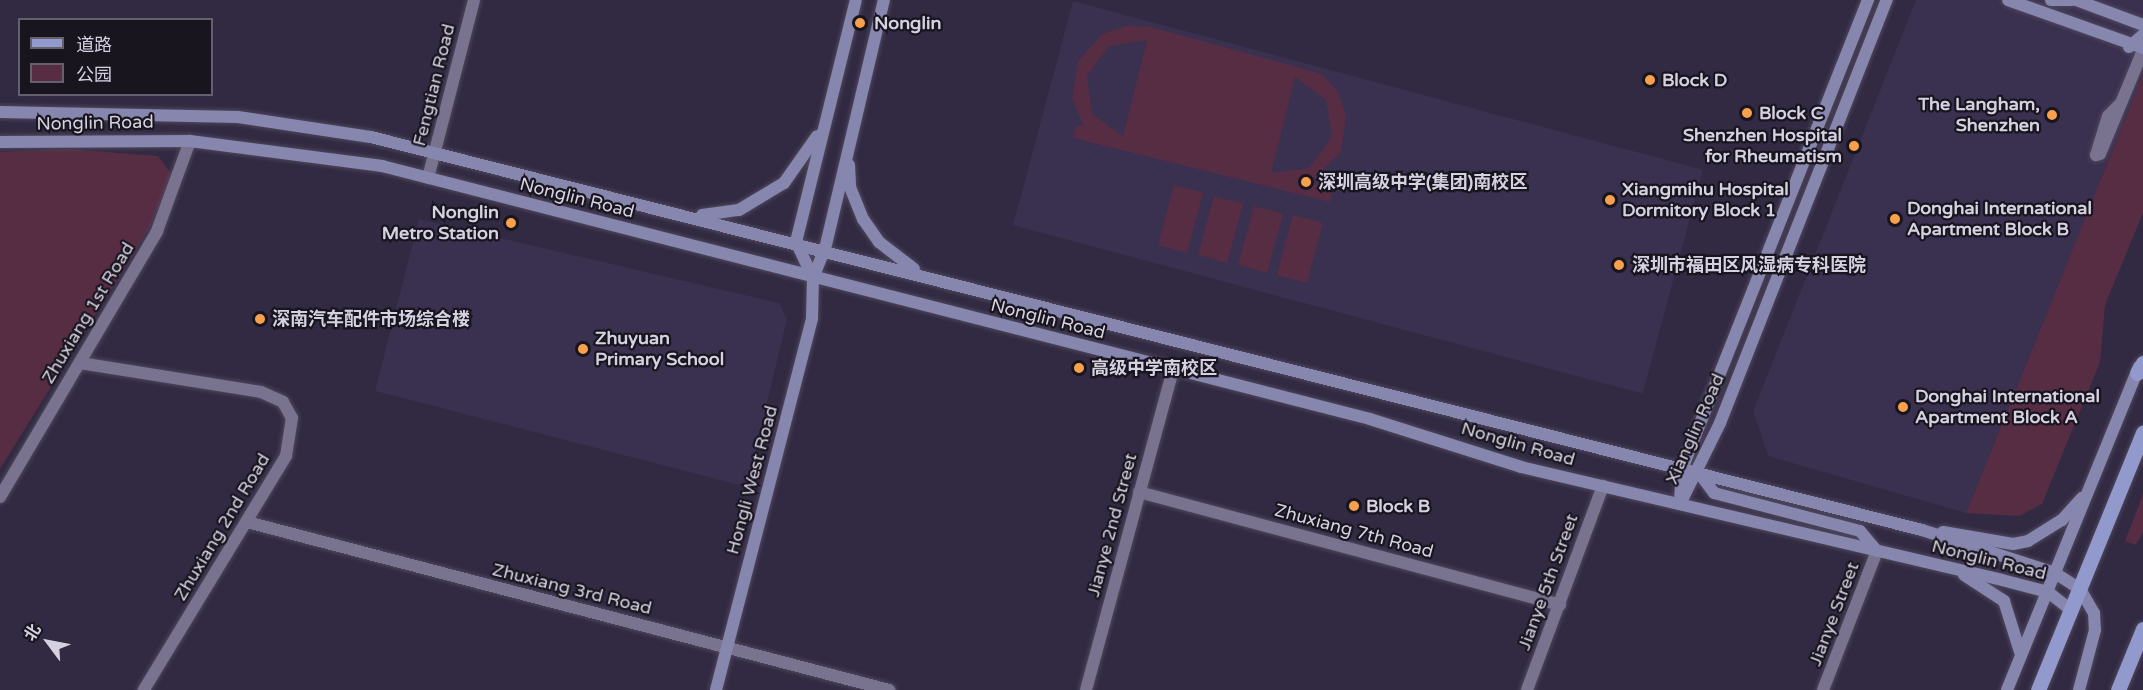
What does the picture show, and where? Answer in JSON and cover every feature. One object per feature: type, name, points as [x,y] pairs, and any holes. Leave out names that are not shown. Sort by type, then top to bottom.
[{"type":"main road","points":[[796,242],[856,0]]},
{"type":"main road","name":"Hongli West Road","points":[[716,690],[812,318],[813,278],[825,249],[884,0]]},
{"type":"main road","name":"Xianglin Road","points":[[1680,504],[1682,469],[1868,0]]},
{"type":"main road","name":"Xianglin Road","points":[[1680,504],[1699,473],[1887,0]]},
{"type":"main road","points":[[2008,0],[2142,52]]},
{"type":"main road","points":[[2051,0],[2088,2],[2141,25]]},
{"type":"main road","points":[[2129,47],[2143,35]]},
{"type":"main road","name":"Nonglin Road","points":[[0,112],[238,117],[370,137],[825,249],[1922,530],[2055,573],[2080,589]]},
{"type":"main road","points":[[684,215],[739,210],[783,183],[827,116]]},
{"type":"main road","points":[[851,139],[850,187],[863,219],[879,242],[928,277]]},
{"type":"main road","name":"Nonglin Road","points":[[0,142],[190,141],[300,152],[428,178],[1173,369],[1603,486],[2048,592],[2071,610]]},
{"type":"main road","points":[[1787,208],[1803,215]]},
{"type":"main road","name":"Hongli West Road","points":[[796,242],[813,278]]},
{"type":"main road","points":[[1766,261],[1786,257]]},
{"type":"main road","points":[[1766,261],[1780,274]]},
{"type":"main road","points":[[2007,690],[2143,357]]},
{"type":"main road","points":[[2038,690],[2143,433]]},
{"type":"main road","points":[[1699,473],[1714,493],[1860,531],[1877,551]]},
{"type":"main road","points":[[1922,530],[2013,544],[2028,541],[2062,520],[2092,485]]},
{"type":"main road","points":[[1958,571],[2004,601],[2020,641],[2019,662]]},
{"type":"main road","points":[[2079,690],[2095,630],[2094,613],[2080,589]]},
{"type":"main road","points":[[2118,690],[2143,629]]},
{"type":"street","name":"Fengtian Road","points":[[428,178],[474,0]]},
{"type":"street","points":[[2121,103],[2142,52]]},
{"type":"street","name":"Zhuxiang 1st Road","points":[[0,497],[157,231],[190,141]]},
{"type":"street","name":"Zhuxiang 2nd Road","points":[[80,363],[250,389],[283,402],[292,418],[290,444],[247,522],[144,690]]},
{"type":"street","name":"Jianye 2nd Street","points":[[1086,690],[1173,369]]},
{"type":"street","name":"Jianye 5th Street","points":[[1527,690],[1603,486]]},
{"type":"street","name":"Zhuxiang 7th Road","points":[[1140,492],[1560,605]]},
{"type":"street","name":"Zhuxiang 3rd Road","points":[[247,522],[890,690]]},
{"type":"street","name":"Jianye Street","points":[[1823,690],[1877,551]]},
{"type":"shaded area","points":[[1916,0],[2143,0],[2143,75],[1966,513],[1768,456],[1753,411]]},
{"type":"shaded area","name":"深圳高级中学(集团)南校区","points":[[1073,1],[1703,170],[1643,394],[1013,225]]},
{"type":"shaded area","name":"Zhuyuan Primary School","points":[[419,219],[779,303],[787,319],[747,487],[375,391]]},
{"type":"green space","points":[[1126,26],[1150,27],[1322,74],[1338,92],[1346,116],[1341,152],[1310,182],[1333,189],[1330,202],[1073,138],[1076,125],[1084,126],[1072,98],[1078,61],[1102,34]],"holes":[[[1147,41],[1123,136],[1092,114],[1087,76],[1109,46]],[[1295,77],[1326,100],[1332,137],[1309,168],[1271,173]]]},
{"type":"green space","points":[[2143,75],[2143,213],[2105,305],[2100,362],[2042,504],[2019,516],[1966,513]]},
{"type":"green space","points":[[68,149],[158,156],[173,176],[150,227],[0,469],[0,152]]},
{"type":"green space","points":[[1174,185],[1203,193],[1187,253],[1158,245]]},
{"type":"green space","points":[[1214,196],[1243,204],[1227,263],[1198,255]]},
{"type":"green space","points":[[1254,206],[1283,214],[1267,273],[1238,265]]},
{"type":"green space","points":[[1293,215],[1323,223],[1307,283],[1277,275]]},
{"type":"green space","points":[[2143,494],[2143,532],[2136,545],[2125,541]]},
{"type":"place","name":"Nonglin","points":[[860,23]]},
{"type":"place","name":"Block D","points":[[1650,80]]},
{"type":"place","name":"Block C","points":[[1747,113]]},
{"type":"place","name":"The Langham, Shenzhen","points":[[2052,115]]},
{"type":"place","name":"Shenzhen Hospital for Rheumatism","points":[[1854,146]]},
{"type":"place","name":"深圳高级中学(集团)南校区","points":[[1306,182]]},
{"type":"place","name":"Xiangmihu Hospital Dormitory Block 1","points":[[1610,200]]},
{"type":"place","name":"Donghai International Apartment Block B","points":[[1895,219]]},
{"type":"place","name":"Nonglin Metro Station","points":[[511,223]]},
{"type":"place","name":"深圳市福田区风湿病专科医院","points":[[1619,265]]},
{"type":"place","name":"深南汽车配件市场综合楼","points":[[260,319]]},
{"type":"place","name":"Zhuyuan Primary School","points":[[583,349]]},
{"type":"place","name":"高级中学南校区","points":[[1079,368]]},
{"type":"place","name":"Donghai International Apartment Block A","points":[[1903,407]]},
{"type":"place","name":"Block B","points":[[1354,506]]}]
